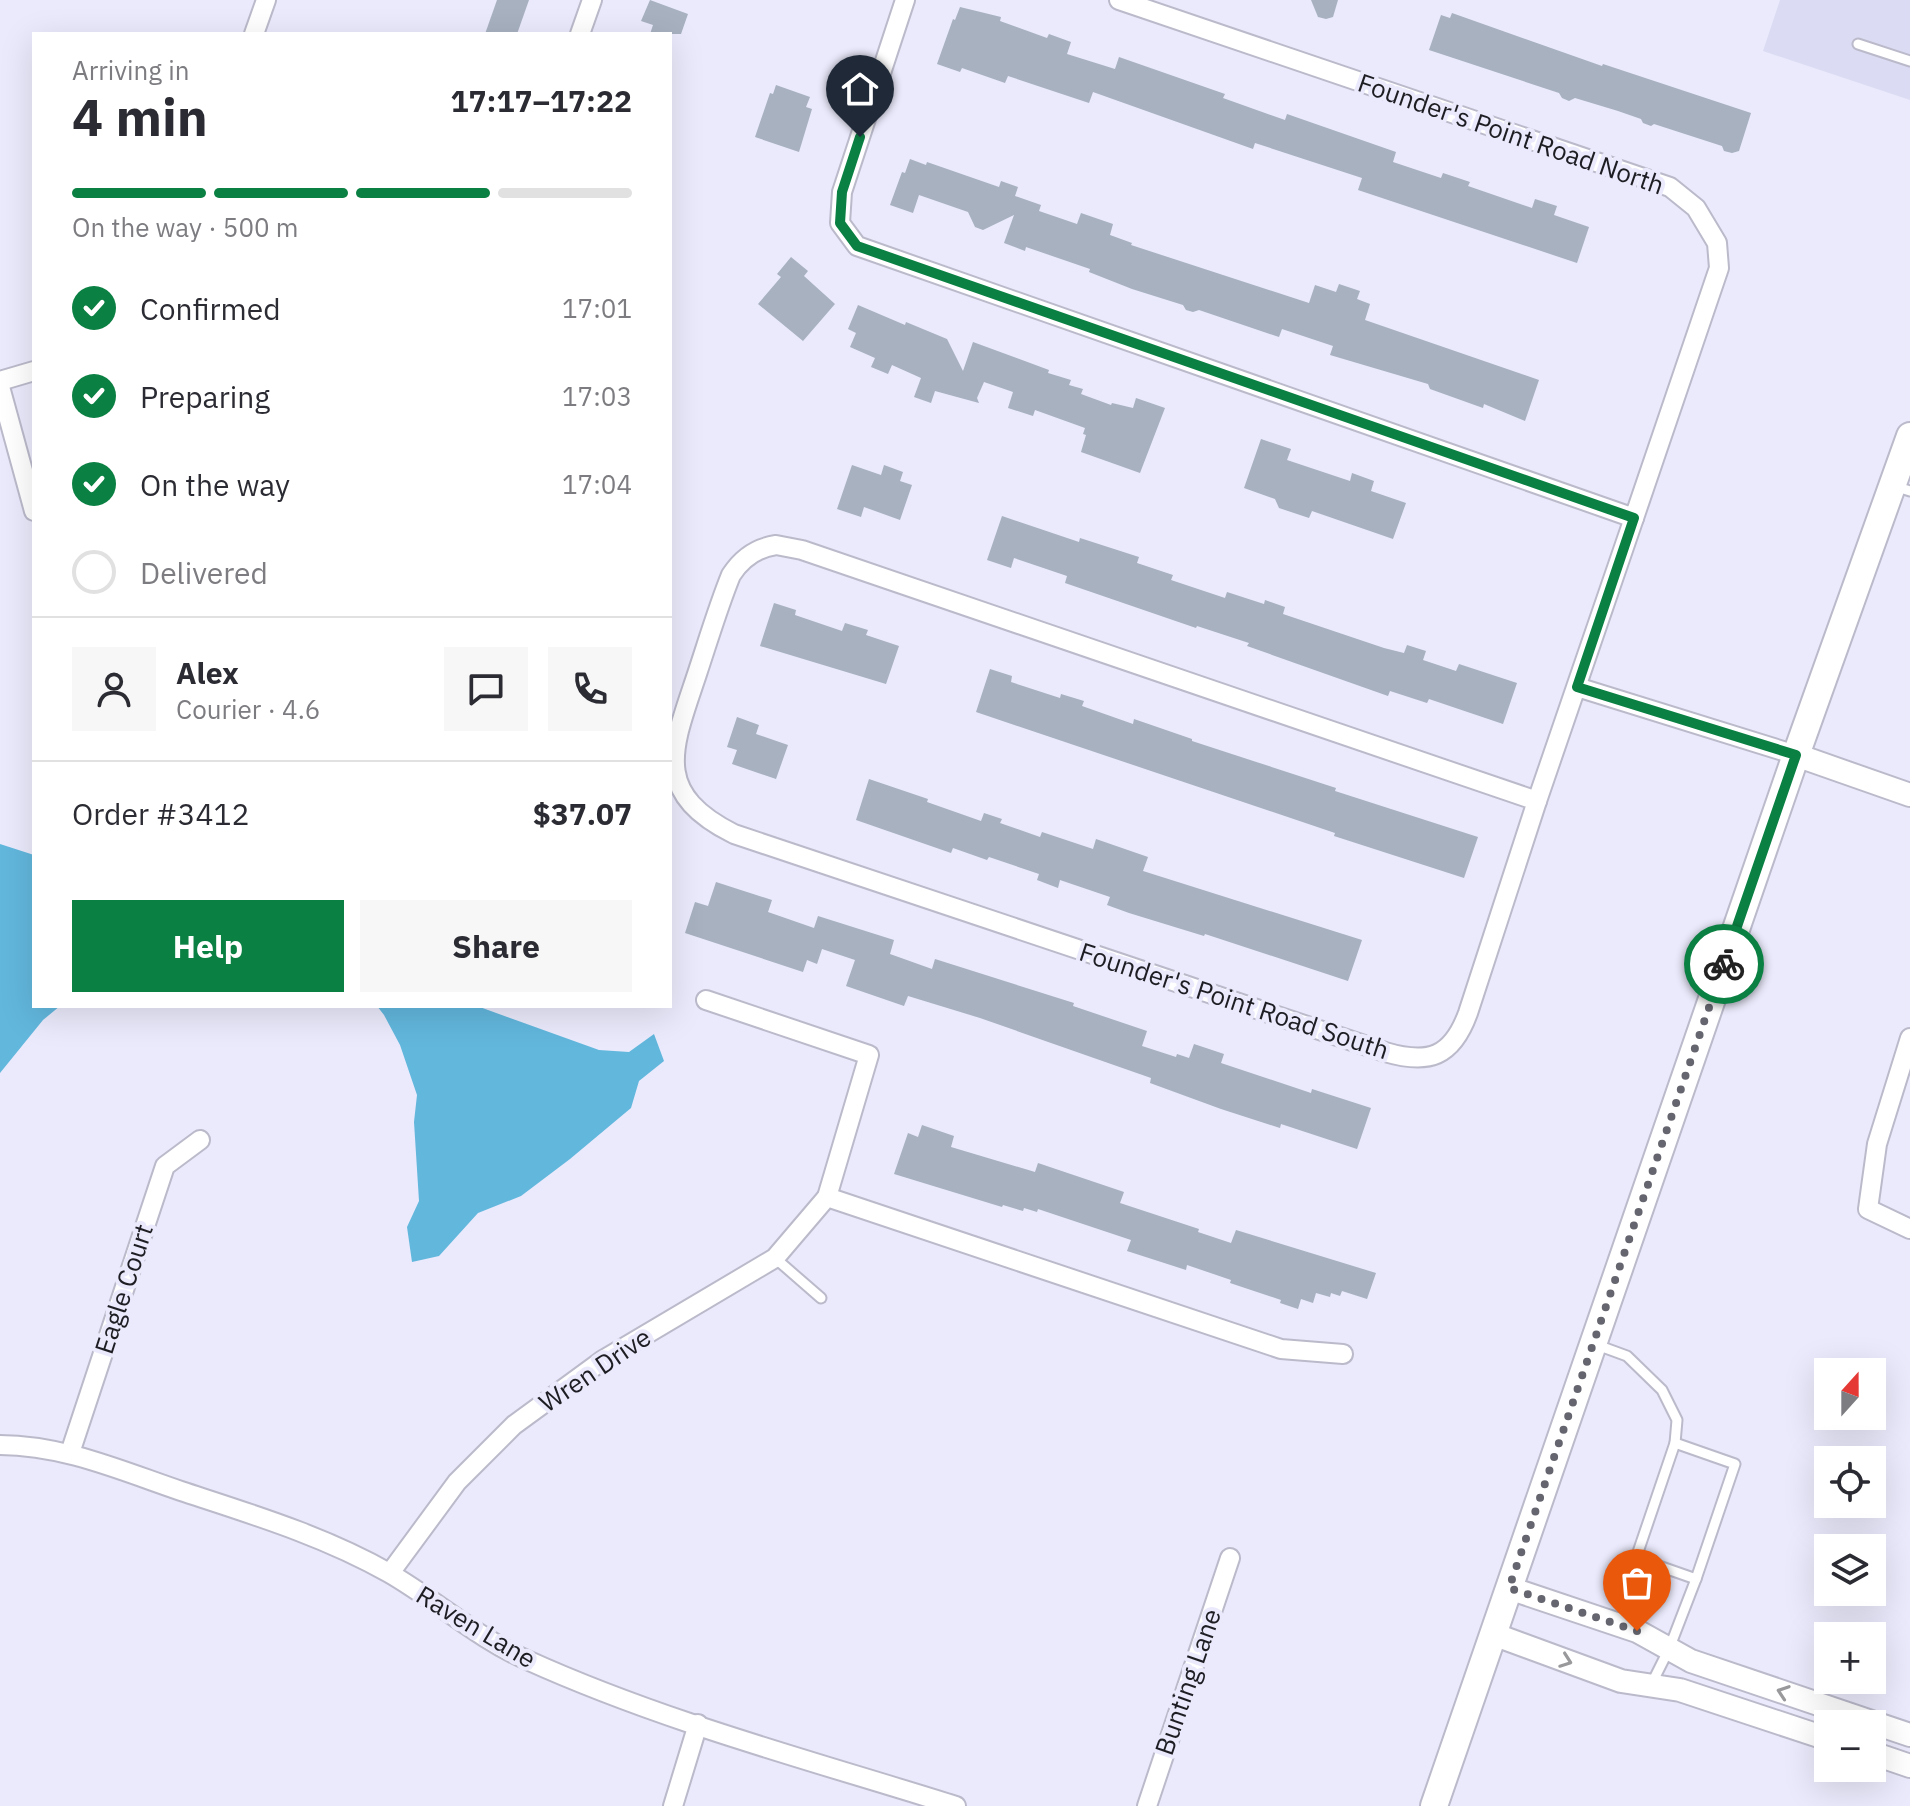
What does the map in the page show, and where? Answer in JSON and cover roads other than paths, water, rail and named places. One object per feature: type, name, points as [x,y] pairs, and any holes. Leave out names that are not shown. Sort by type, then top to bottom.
[{"type":"main road","points":[[1434,1806],[1796,755],[1901,488],[1910,436]]},
{"type":"street","points":[[255,32],[266,0]]},
{"type":"street","points":[[581,32],[592,0]]},
{"type":"street","points":[[905,0],[842,192],[840,223],[857,246],[1634,518]]},
{"type":"street","name":"Founder's Point Road North","points":[[1119,0],[1670,187],[1696,208],[1717,243],[1719,268],[1577,687]]},
{"type":"street","points":[[32,372],[1,390],[32,504]]},
{"type":"street","name":"Founder's Point Road South","points":[[1537,801],[813,554],[776,545],[755,551],[731,575],[679,728],[675,756],[676,773],[686,799],[697,812],[734,834],[1369,1046],[1416,1058],[1429,1057],[1449,1047],[1463,1025],[1577,687]]},
{"type":"street","points":[[1577,687],[1796,755],[1910,795]]},
{"type":"street","name":"Wren Drive","points":[[390,1573],[457,1482],[514,1425],[603,1360],[775,1258],[827,1197],[869,1055],[706,1000]]},
{"type":"street","points":[[1910,1038],[1877,1144],[1860,1213],[1910,1229]]},
{"type":"street","name":"Eagle Court","points":[[70,1453],[165,1166],[200,1140]]},
{"type":"street","points":[[827,1197],[1281,1349],[1343,1354]]},
{"type":"street","name":"Raven Lane","points":[[0,1445],[70,1453],[283,1525],[390,1573],[480,1635],[581,1684],[956,1806]]},
{"type":"street","name":"Bunting Lane","points":[[1147,1806],[1230,1558]]},
{"type":"street","points":[[1509,1588],[1637,1631],[1691,1661],[1910,1735]]},
{"type":"street","points":[[1493,1634],[1621,1681],[1680,1690],[1814,1734]]},
{"type":"street","points":[[673,1806],[698,1724]]},
{"type":"street","points":[[1886,1758],[1910,1766]]},
{"type":"lane","points":[[1858,44],[1910,61]]},
{"type":"lane","points":[[775,1258],[821,1298]]},
{"type":"lane","points":[[1593,1343],[1627,1356],[1662,1390],[1677,1420],[1675,1443],[1636,1558],[1696,1579]]},
{"type":"lane","points":[[1651,1685],[1669,1649],[1696,1579],[1735,1464],[1675,1443]]},
{"type":"water","points":[[0,844],[32,854],[32,1008],[58,1008],[43,1020],[0,1073]]},
{"type":"water","points":[[379,1008],[483,1008],[599,1050],[629,1052],[654,1034],[664,1061],[639,1081],[631,1108],[570,1159],[521,1196],[478,1213],[439,1256],[412,1262],[407,1227],[419,1201],[414,1122],[417,1095],[400,1045]]}]
